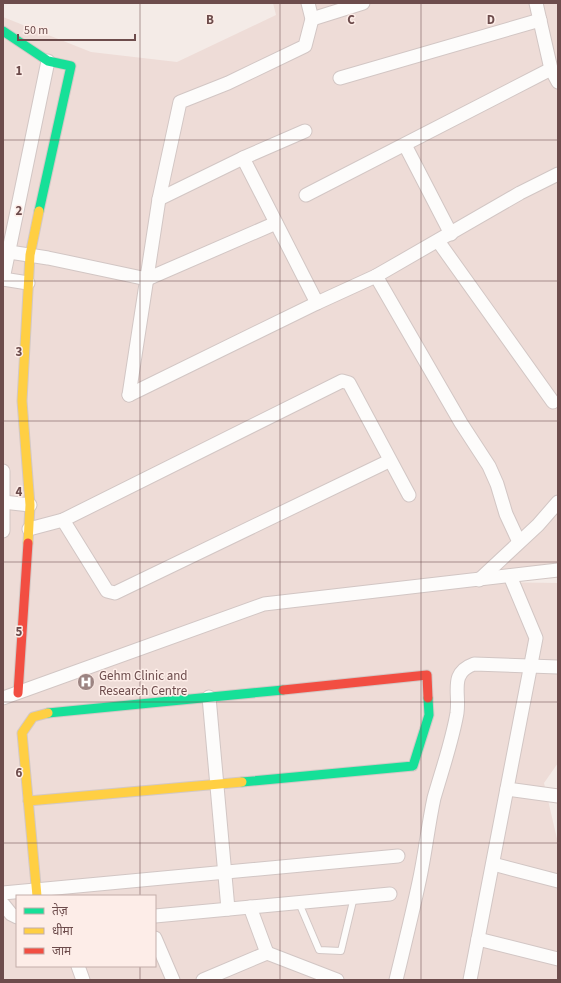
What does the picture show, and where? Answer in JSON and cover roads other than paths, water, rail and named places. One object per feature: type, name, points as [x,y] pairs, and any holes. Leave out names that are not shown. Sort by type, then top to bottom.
[{"type":"street","points":[[308,3],[312,19],[305,46],[228,83],[180,102],[158,199],[129,395],[317,303],[376,276],[520,193],[558,174]]},
{"type":"street","points":[[312,19],[363,3]]},
{"type":"street","points":[[536,3],[558,82]]},
{"type":"street","points":[[340,78],[540,20]]},
{"type":"street","points":[[3,31],[48,61],[72,66],[30,255],[22,401],[30,505],[18,692]]},
{"type":"street","points":[[28,283],[3,279],[5,251],[48,61]]},
{"type":"street","points":[[306,195],[405,145],[553,61]]},
{"type":"street","points":[[158,199],[243,158],[305,131]]},
{"type":"street","points":[[405,145],[451,234]]},
{"type":"street","points":[[243,158],[317,303]]},
{"type":"street","points":[[5,251],[147,279],[276,223]]},
{"type":"street","points":[[438,241],[553,402]]},
{"type":"street","points":[[376,276],[461,423],[489,466],[497,484],[504,508],[519,542]]},
{"type":"street","points":[[28,529],[63,520],[342,381],[349,383],[389,461],[409,495]]},
{"type":"street","points":[[63,520],[107,591],[115,593],[389,461]]},
{"type":"street","points":[[3,471],[3,531]]},
{"type":"street","points":[[3,502],[30,505]]},
{"type":"street","points":[[479,580],[558,502]]},
{"type":"street","points":[[3,698],[264,604],[558,570]]},
{"type":"street","points":[[470,980],[536,638],[510,576]]},
{"type":"street","points":[[396,980],[420,882],[434,799],[450,744],[457,711],[457,681],[460,672],[465,667],[474,664],[558,667]]},
{"type":"street","points":[[28,801],[413,766],[429,715],[428,675],[50,713],[33,717],[22,733],[28,801],[37,892]]},
{"type":"street","points":[[209,697],[228,909]]},
{"type":"street","points":[[507,789],[558,796]]},
{"type":"street","points":[[3,893],[37,892],[225,872],[398,856]]},
{"type":"street","points":[[493,864],[558,881]]},
{"type":"street","points":[[156,916],[390,894]]},
{"type":"street","points":[[3,904],[11,914],[16,916]]},
{"type":"street","points":[[250,907],[267,953]]},
{"type":"street","points":[[478,939],[558,958]]},
{"type":"street","points":[[156,940],[173,980]]},
{"type":"street","points":[[203,980],[267,953],[337,980]]},
{"type":"street","points":[[78,967],[82,980]]},
{"type":"lane","points":[[299,902],[319,950],[341,951],[354,897]]},
{"type":"place","name":"Gehm Clinic and Research Centre","points":[[86,682]]}]
